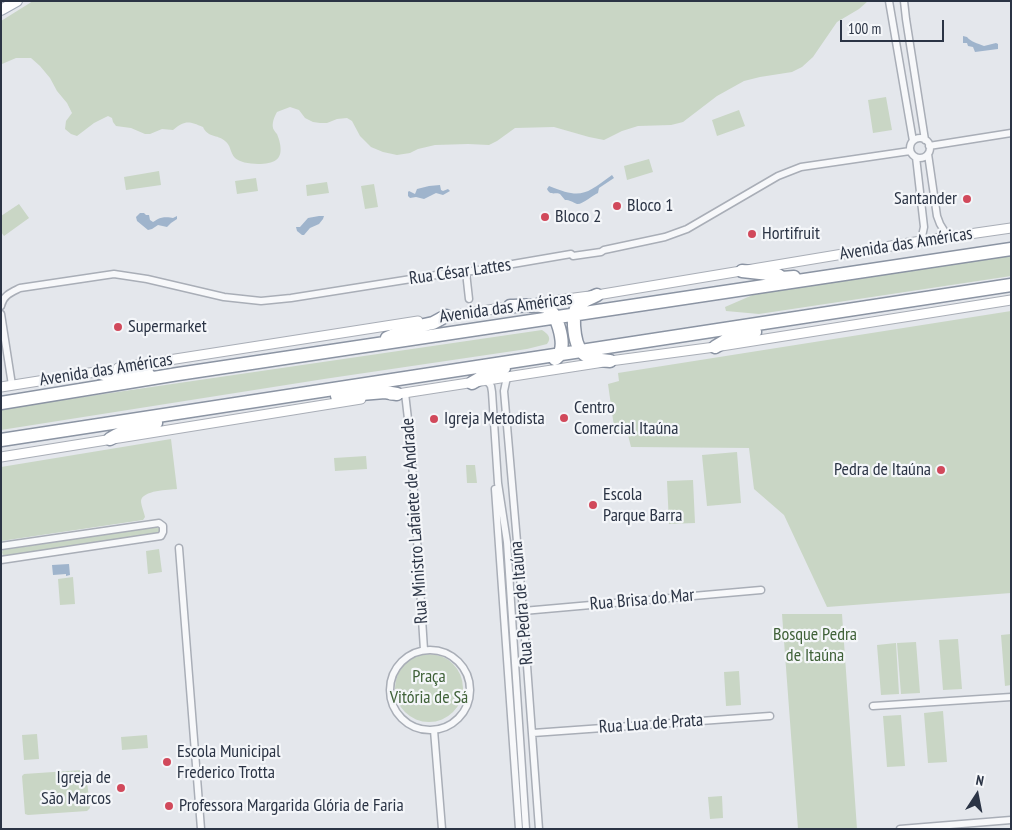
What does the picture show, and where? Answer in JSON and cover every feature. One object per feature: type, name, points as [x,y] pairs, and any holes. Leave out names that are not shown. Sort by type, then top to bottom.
[{"type":"highway","name":"Avenida das Américas","points":[[1,403],[554,316],[1011,249]]},
{"type":"highway","points":[[742,271],[778,274],[782,278],[807,275],[824,277]]},
{"type":"highway","points":[[1,440],[1011,286]]},
{"type":"highway","points":[[597,295],[577,306],[574,314],[576,338],[581,351],[590,358],[610,361]]},
{"type":"highway","points":[[472,383],[504,368],[555,360],[560,354],[560,332],[551,311],[546,307],[510,306]]},
{"type":"highway","points":[[367,346],[410,328],[432,323],[446,316]]},
{"type":"highway","points":[[716,347],[733,338],[804,322],[819,316]]},
{"type":"highway","points":[[98,372],[107,375],[126,373],[178,374]]},
{"type":"highway","points":[[285,397],[310,398],[385,392],[401,393]]},
{"type":"highway","points":[[110,439],[124,431],[171,419],[186,412]]},
{"type":"main road","points":[[1,10],[16,1]]},
{"type":"main road","name":"Avenida das Américas","points":[[1,387],[510,306],[597,295],[921,241],[1011,228]]},
{"type":"main road","points":[[1,458],[401,393],[716,347],[1011,300]]},
{"type":"street","points":[[889,1],[913,141],[910,146],[910,152],[916,158],[924,227],[921,241]]},
{"type":"street","points":[[904,1],[927,143],[930,149],[928,154],[938,216],[948,238]]},
{"type":"street","points":[[913,141],[919,139],[927,143],[1011,133]]},
{"type":"street","name":"Rua César Lattes","points":[[1,306],[6,295],[20,288],[114,274],[147,279],[224,297],[261,301],[466,272],[571,254],[573,256],[601,252],[665,237],[687,229],[778,176],[801,167],[910,152]]},
{"type":"street","points":[[916,158],[922,158],[928,154]]},
{"type":"street","points":[[466,272],[469,298]]},
{"type":"street","points":[[1,314],[12,385]]},
{"type":"street","name":"Rua Pedra de Itaúna","points":[[507,378],[504,391],[533,733],[539,829]]},
{"type":"street","name":"Rua Pedra de Itaúna","points":[[487,381],[491,386],[492,392],[498,483],[507,542],[526,829]]},
{"type":"street","name":"Rua Ministro Lafaiete de Andrade","points":[[401,393],[410,445],[424,650]]},
{"type":"street","points":[[510,463],[497,463],[495,485],[519,829]]},
{"type":"street","points":[[498,483],[512,481]]},
{"type":"street","points":[[1,546],[159,523],[164,529],[161,536],[1,560]]},
{"type":"street","points":[[179,548],[201,829]]},
{"type":"street","name":"Rua Brisa do Mar","points":[[523,610],[762,590]]},
{"type":"street","points":[[424,650],[437,650],[449,654],[459,662],[466,672],[470,685],[470,698],[465,710],[457,720],[446,727],[434,730],[420,729],[407,724],[397,714],[391,702],[389,688],[392,674],[400,663],[410,654],[424,650]]},
{"type":"street","points":[[872,706],[1011,697]]},
{"type":"street","name":"Rua Lua de Prata","points":[[533,733],[770,716]]},
{"type":"street","points":[[434,730],[442,829]]},
{"type":"street","points":[[900,829],[1011,820]]},
{"type":"green space","points":[[33,1],[868,1],[859,9],[837,22],[813,57],[802,67],[792,72],[744,81],[717,96],[683,122],[671,125],[638,126],[604,140],[554,127],[515,128],[489,145],[435,145],[397,155],[371,147],[360,136],[352,121],[347,118],[327,123],[313,122],[305,118],[299,110],[290,107],[277,112],[273,124],[281,148],[280,155],[272,162],[255,164],[238,160],[233,156],[225,141],[207,133],[203,127],[187,122],[173,130],[162,129],[145,134],[131,128],[116,126],[112,118],[108,116],[94,123],[77,136],[71,134],[65,129],[66,121],[72,113],[50,78],[40,66],[31,58],[16,58],[1,64],[1,21]]},
{"type":"green space","points":[[886,97],[892,130],[873,133],[868,100]]},
{"type":"green space","points":[[739,110],[745,126],[717,136],[712,120]]},
{"type":"green space","points":[[649,159],[653,172],[627,180],[624,166]]},
{"type":"green space","points":[[159,171],[161,185],[126,190],[124,177]]},
{"type":"green space","points":[[256,178],[258,191],[237,194],[235,181]]},
{"type":"green space","points":[[327,182],[329,193],[307,196],[306,185]]},
{"type":"green space","points":[[374,184],[378,207],[365,209],[361,186]]},
{"type":"green space","points":[[19,204],[29,218],[4,236],[1,232],[1,216]]},
{"type":"green space","points":[[1011,255],[1011,276],[759,314],[726,311],[725,307],[755,294]]},
{"type":"green space","points":[[1011,311],[1011,593],[827,607],[784,515],[754,489],[749,448],[631,447],[628,435],[615,434],[608,384],[619,381],[618,373]]},
{"type":"green space","points":[[542,330],[549,336],[547,344],[527,349],[1,430],[1,409]]},
{"type":"green space","points":[[171,439],[177,489],[156,491],[143,497],[141,503],[145,517],[143,520],[1,541],[1,467]]},
{"type":"green space","points":[[737,452],[741,503],[707,506],[702,455]]},
{"type":"green space","points":[[366,456],[367,469],[335,471],[334,458]]},
{"type":"green space","points":[[466,465],[475,465],[477,483],[467,483]]},
{"type":"green space","points":[[693,480],[695,523],[669,524],[667,481]]},
{"type":"green space","points":[[159,528],[158,533],[4,556],[2,552],[3,550]]},
{"type":"green space","points":[[159,549],[162,572],[148,574],[146,551]]},
{"type":"green space","points":[[73,577],[75,604],[60,605],[58,579]]},
{"type":"green space","name":"Bosque Pedra de Itaúna","points":[[782,614],[842,614],[857,829],[798,829]]},
{"type":"green space","points":[[1011,634],[1011,685],[1005,686],[1001,635]]},
{"type":"green space","points":[[958,639],[962,689],[943,690],[939,640]]},
{"type":"green space","points":[[916,642],[920,693],[901,694],[897,643]]},
{"type":"green space","points":[[896,643],[899,694],[881,695],[877,645]]},
{"type":"green space","name":"Praça Vitória de Sá","points":[[429,654],[442,657],[453,664],[460,675],[463,688],[460,701],[453,712],[442,719],[429,722],[416,719],[405,712],[398,701],[395,688],[398,675],[405,664],[416,657]]},
{"type":"green space","points":[[739,671],[741,705],[726,706],[724,672]]},
{"type":"green space","points":[[943,711],[947,762],[928,763],[924,713]]},
{"type":"green space","points":[[901,715],[905,766],[887,767],[883,716]]},
{"type":"green space","points":[[37,734],[39,759],[24,760],[22,735]]},
{"type":"green space","points":[[147,735],[148,748],[122,750],[121,737]]},
{"type":"green space","points":[[83,770],[86,772],[90,808],[87,811],[25,814],[22,776],[24,774]]},
{"type":"green space","points":[[722,796],[723,818],[710,819],[708,797]]},
{"type":"water","points":[[963,36],[984,46],[996,43],[998,44],[998,49],[975,52],[973,47],[963,43]]},
{"type":"water","points":[[612,175],[614,178],[599,188],[598,193],[579,204],[565,200],[560,194],[551,193],[547,189],[549,186],[569,193],[582,193],[589,191]]},
{"type":"water","points":[[440,185],[441,190],[448,189],[450,191],[443,195],[436,193],[424,199],[410,198],[408,196],[409,191],[415,194],[417,189]]},
{"type":"water","points":[[140,213],[149,215],[150,220],[153,222],[159,218],[167,217],[173,218],[177,216],[177,219],[167,227],[158,225],[148,230],[137,221],[136,217]]},
{"type":"water","points":[[324,216],[323,219],[304,235],[297,231],[296,227],[300,227],[308,218]]},
{"type":"water","points":[[69,564],[70,575],[53,575],[52,565]]},
{"type":"place","name":"Santander","points":[[967,199]]},
{"type":"place","name":"Bloco 1","points":[[617,206]]},
{"type":"place","name":"Bloco 2","points":[[545,217]]},
{"type":"place","name":"Hortifruit","points":[[752,234]]},
{"type":"place","name":"Supermarket","points":[[118,327]]},
{"type":"place","name":"Centro Comercial Itaúna","points":[[564,418]]},
{"type":"place","name":"Igreja Metodista","points":[[434,419]]},
{"type":"place","name":"Pedra de Itaúna","points":[[941,470]]},
{"type":"place","name":"Escola Parque Barra","points":[[593,505]]},
{"type":"place","name":"Escola Municipal Frederico Trotta","points":[[167,762]]},
{"type":"place","name":"Igreja de São Marcos","points":[[121,788]]},
{"type":"place","name":"Professora Margarida Glória de Faria","points":[[169,806]]}]
